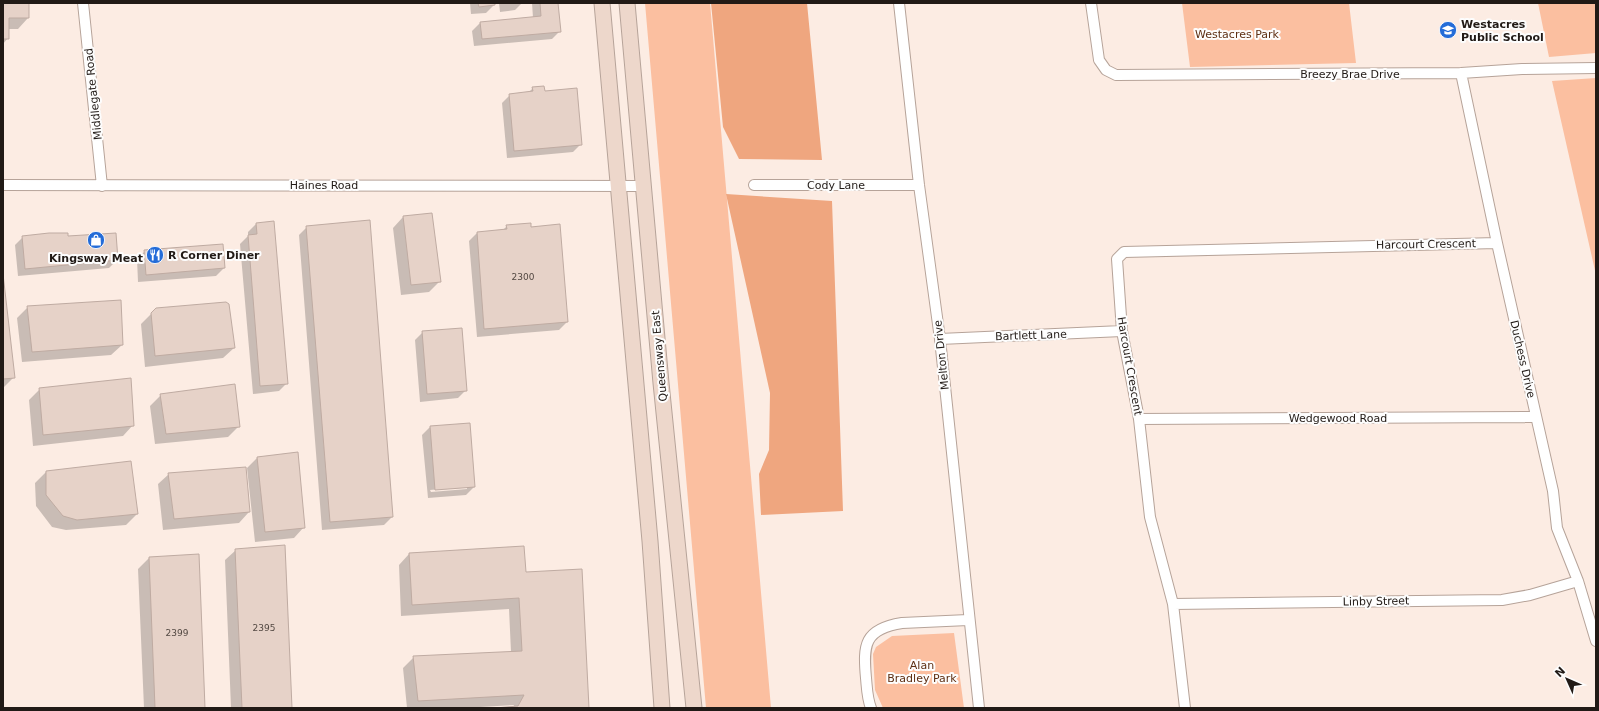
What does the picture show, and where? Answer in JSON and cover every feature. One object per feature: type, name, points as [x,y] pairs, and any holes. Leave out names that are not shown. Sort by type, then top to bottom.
[{"type":"main road","points":[[602,3],[650,541],[662,708]]},
{"type":"main road","name":"Queensway East","points":[[627,3],[661,382],[694,708]]},
{"type":"street","name":"Middlegate Road","points":[[83,3],[102,186]]},
{"type":"street","name":"Melton Drive","points":[[900,3],[919,185],[940,339],[978,708]]},
{"type":"street","name":"Breezy Brae Drive","points":[[1091,3],[1099,60],[1106,70],[1116,75],[1461,73],[1522,69],[1596,68]]},
{"type":"street","name":"Duchess Drive","points":[[1461,73],[1553,491],[1557,528],[1578,581],[1596,641]]},
{"type":"street","name":"Haines Road","points":[[3,185],[644,186]]},
{"type":"street","name":"Cody Lane","points":[[754,185],[919,185]]},
{"type":"street","name":"Harcourt Crescent","points":[[1185,708],[1173,604],[1150,517],[1139,419],[1122,331],[1117,259],[1124,252],[1497,242]]},
{"type":"street","name":"Bartlett Lane","points":[[940,339],[1122,331]]},
{"type":"street","name":"Wedgewood Road","points":[[1139,419],[1536,417]]},
{"type":"street","name":"Linby Street","points":[[1173,604],[1502,600],[1530,595],[1578,581]]},
{"type":"street","points":[[871,708],[868,701],[864,655],[866,644],[877,632],[894,624],[968,620]]},
{"type":"green space","points":[[645,3],[710,3],[771,708],[706,708]]},
{"type":"green space","name":"Westacres Park","points":[[1182,3],[1349,3],[1356,63],[1190,67]]},
{"type":"green space","points":[[1538,3],[1596,3],[1596,53],[1549,57]]},
{"type":"green space","points":[[1596,78],[1596,275],[1552,81]]},
{"type":"green space","name":"Alan Bradley Park","points":[[954,633],[964,708],[883,708],[875,690],[873,654],[876,647],[892,636]]},
{"type":"shaded area","points":[[711,3],[807,3],[822,160],[739,159],[723,127]]},
{"type":"shaded area","points":[[726,194],[832,201],[843,511],[761,515],[759,474],[769,450],[770,393]]},
{"type":"building","points":[[3,3],[29,3],[29,18],[9,18],[9,39],[3,39]]},
{"type":"building","points":[[478,3],[495,3],[495,5],[479,7]]},
{"type":"building","points":[[540,3],[558,3],[561,32],[482,39],[480,22],[541,16]]},
{"type":"building","points":[[544,86],[545,91],[577,88],[582,145],[514,151],[509,94],[533,91],[532,87]]},
{"type":"building","points":[[432,213],[441,282],[411,285],[403,216]]},
{"type":"building","points":[[370,220],[393,517],[330,522],[306,226]]},
{"type":"building","points":[[274,221],[288,384],[260,386],[248,235],[257,234],[256,223]]},
{"type":"building","points":[[531,223],[531,227],[560,224],[568,322],[484,329],[477,232],[507,229],[506,225]]},
{"type":"building","points":[[49,233],[68,233],[68,236],[116,233],[118,260],[25,269],[22,236]]},
{"type":"building","points":[[223,244],[225,268],[146,275],[144,250]]},
{"type":"building","points":[[3,274],[15,378],[3,379]]},
{"type":"building","points":[[121,300],[123,345],[32,352],[27,306]]},
{"type":"building","points":[[226,302],[229,304],[235,348],[155,356],[151,313],[156,308]]},
{"type":"building","points":[[462,328],[467,391],[427,394],[422,331]]},
{"type":"building","points":[[131,378],[134,426],[43,435],[39,388]]},
{"type":"building","points":[[235,384],[240,427],[166,434],[160,394]]},
{"type":"building","points":[[470,423],[475,487],[435,490],[430,426]]},
{"type":"building","points":[[298,452],[305,528],[265,532],[257,457]]},
{"type":"building","points":[[131,461],[138,514],[77,520],[63,516],[46,495],[46,471]]},
{"type":"building","points":[[246,467],[250,512],[174,519],[168,473]]},
{"type":"building","points":[[285,545],[292,708],[242,708],[235,549]]},
{"type":"building","points":[[524,546],[526,572],[582,569],[589,708],[495,708],[518,706],[524,695],[418,701],[413,656],[522,651],[519,598],[412,605],[409,553]]},
{"type":"building","points":[[199,554],[205,708],[155,708],[149,557]]},
{"type":"place","name":"Westacres Public School","points":[[1448,30]]},
{"type":"place","name":"Kingsway Meat","points":[[96,240]]},
{"type":"place","name":"R Corner Diner","points":[[155,255]]}]
